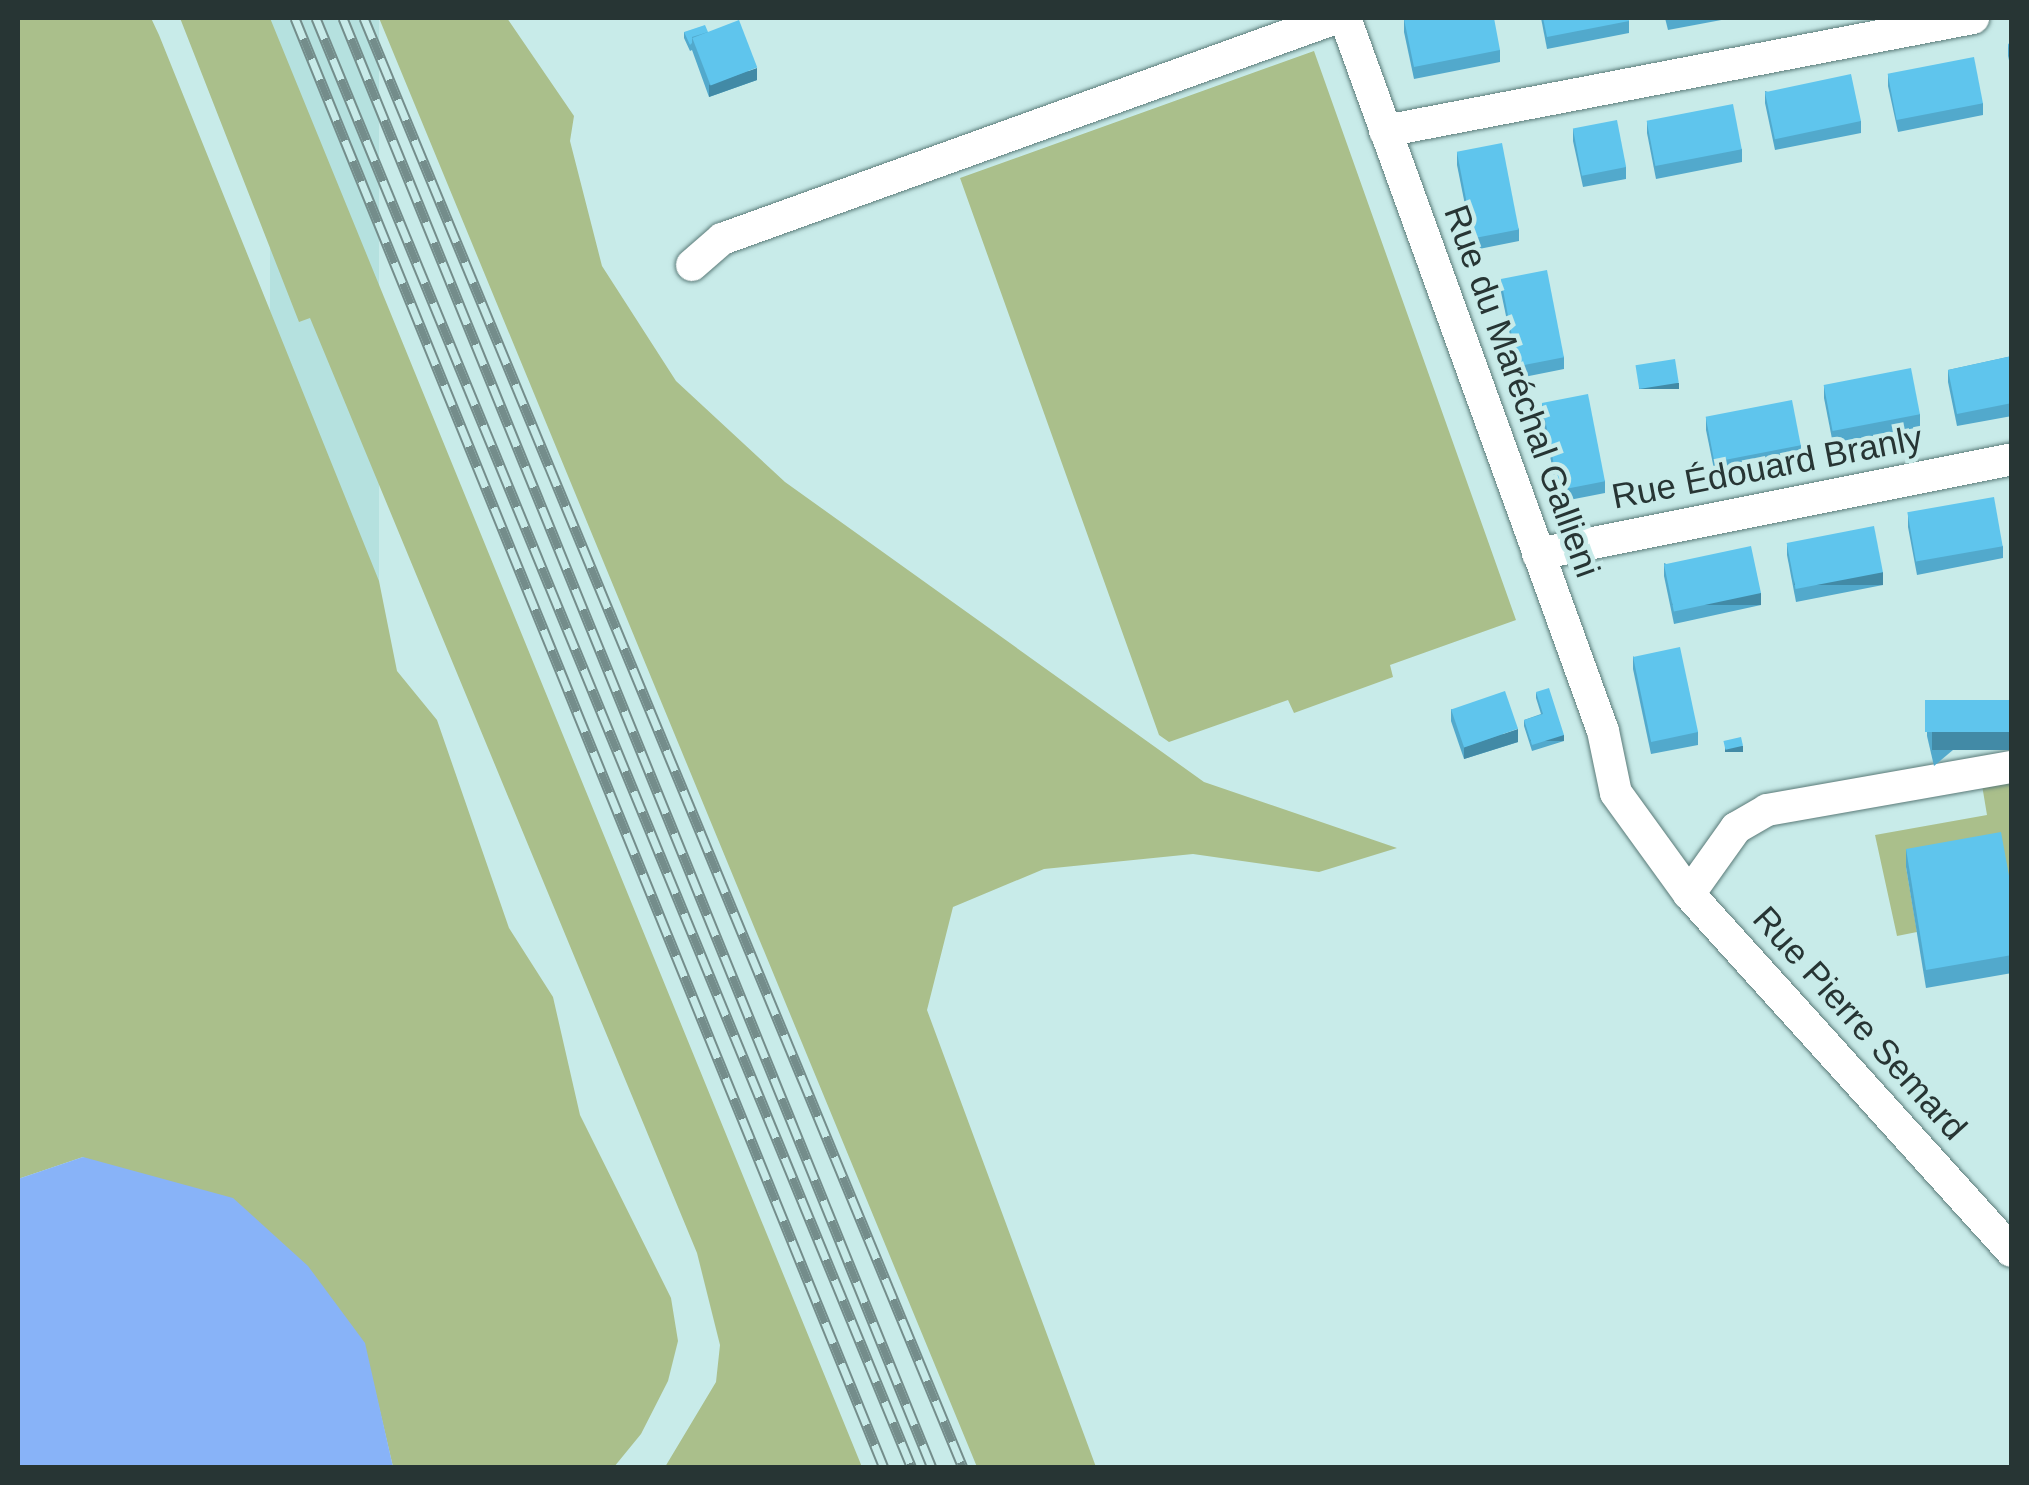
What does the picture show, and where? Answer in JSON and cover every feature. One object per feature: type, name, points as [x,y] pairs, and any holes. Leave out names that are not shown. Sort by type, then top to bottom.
[{"type":"street","points":[[692,266],[722,238],[1336,18]]},
{"type":"street","name":"Rue du Maréchal Gallieni","points":[[1345,18],[1603,730],[1616,793]]},
{"type":"street","points":[[1386,131],[1973,18]]},
{"type":"street","name":"Rue Édouard Branly","points":[[1538,554],[2012,459]]},
{"type":"street","points":[[1689,894],[1736,828],[1767,810],[2012,767]]},
{"type":"street","name":"Rue Pierre Semard","points":[[1616,793],[1689,894],[2012,1251]]},
{"type":"shaded area","points":[[270,18],[379,18],[379,1468],[270,1468]]},
{"type":"green space","points":[[18,18],[151,18],[159,35],[379,581],[397,671],[437,720],[509,928],[553,997],[580,1115],[671,1298],[678,1341],[668,1381],[641,1434],[614,1467],[393,1467],[364,1343],[83,1157],[18,1179]]},
{"type":"green space","points":[[180,18],[270,18],[862,1467],[665,1467],[716,1382],[720,1345],[697,1253],[310,318],[299,322]]},
{"type":"green space","points":[[379,18],[507,18],[574,116],[570,141],[602,266],[676,381],[785,482],[1204,782],[1397,848],[1319,872],[1193,854],[1044,869],[953,907],[927,1010],[1096,1467],[977,1467]]},
{"type":"green space","points":[[1314,51],[1516,620],[1390,665],[1393,677],[1294,713],[1288,700],[1169,742],[1159,735],[960,178]]},
{"type":"green space","points":[[2011,782],[2011,910],[1906,867],[1917,932],[1897,936],[1875,835],[1987,815],[1982,785]]},
{"type":"water","points":[[83,1157],[233,1198],[308,1266],[365,1343],[393,1467],[18,1467],[18,1179]]},
{"type":"building","points":[[1494,18],[1500,50],[1414,67],[1404,19]]},
{"type":"building","points":[[1543,18],[1629,18],[1629,21],[1547,37]]},
{"type":"building","points":[[739,20],[757,68],[711,86],[692,38]]},
{"type":"building","points":[[705,25],[708,32],[692,37],[690,45],[684,32]]},
{"type":"building","points":[[1974,57],[1983,103],[1897,120],[1888,74]]},
{"type":"building","points":[[1851,74],[1861,121],[1775,139],[1765,92]]},
{"type":"building","points":[[1733,104],[1742,149],[1655,166],[1647,121]]},
{"type":"building","points":[[1617,120],[1626,167],[1582,176],[1573,129]]},
{"type":"building","points":[[1502,143],[1519,229],[1474,238],[1457,152]]},
{"type":"building","points":[[1547,270],[1564,357],[1518,366],[1501,279]]},
{"type":"building","points":[[2012,356],[2012,403],[1957,414],[1948,370]]},
{"type":"building","points":[[1675,359],[1679,383],[1639,389],[1635,365]]},
{"type":"building","points":[[1911,368],[1920,414],[1833,431],[1824,385]]},
{"type":"building","points":[[1588,394],[1605,481],[1559,490],[1542,403]]},
{"type":"building","points":[[1792,400],[1801,445],[1714,462],[1706,417]]},
{"type":"building","points":[[1994,497],[2003,546],[1916,562],[1907,512]]},
{"type":"building","points":[[1874,526],[1883,572],[1796,589],[1787,543]]},
{"type":"building","points":[[1751,546],[1761,593],[1674,611],[1664,565]]},
{"type":"building","points":[[1680,647],[1698,732],[1651,742],[1633,657]]},
{"type":"building","points":[[1549,688],[1564,735],[1532,745],[1524,720],[1543,714],[1536,692]]},
{"type":"building","points":[[1505,691],[1518,729],[1464,747],[1451,710]]},
{"type":"building","points":[[1925,700],[2012,700],[2012,732],[1925,732]]},
{"type":"building","points":[[1741,737],[1743,746],[1725,750],[1723,741]]},
{"type":"building","points":[[2001,832],[2012,892],[2012,955],[1926,970],[1906,849]]},
{"type":"railway","points":[[295,18],[884,1468]]},
{"type":"railway","points":[[316,18],[912,1468]]},
{"type":"railway","points":[[343,18],[932,1468]]},
{"type":"railway","points":[[364,18],[963,1468]]}]
